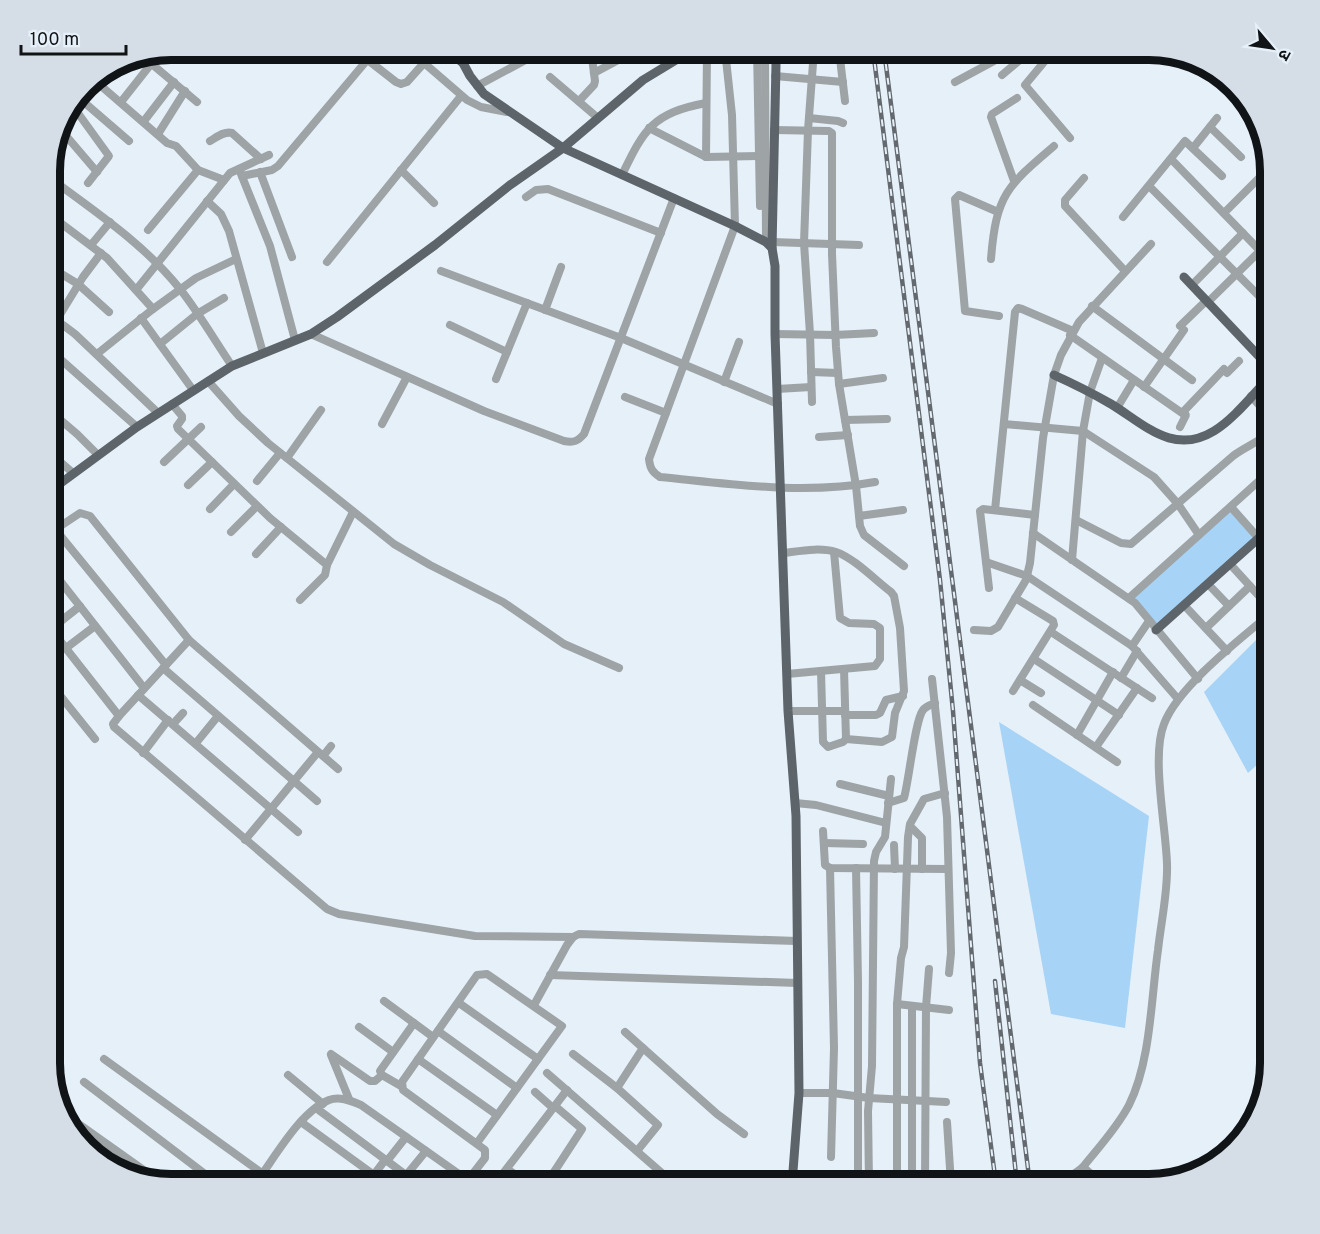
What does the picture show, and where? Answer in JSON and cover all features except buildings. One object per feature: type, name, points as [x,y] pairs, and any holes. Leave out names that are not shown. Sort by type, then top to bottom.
[{"type":"main road","points":[[459,60],[484,94],[507,112],[563,148],[770,244]]},
{"type":"main road","points":[[60,483],[137,427],[232,366],[311,334],[427,251],[510,185],[563,148],[643,80],[676,60]]},
{"type":"main road","points":[[774,60],[770,244],[775,266],[775,334],[788,711],[795,803],[800,1093],[793,1174]]},
{"type":"main road","points":[[1184,277],[1260,357]]},
{"type":"main road","points":[[1054,375],[1090,392],[1153,433],[1165,438],[1184,440],[1215,430],[1260,387]]},
{"type":"main road","points":[[1156,630],[1259,538]]},
{"type":"street","points":[[136,290],[230,173],[260,172],[278,166],[367,60]]},
{"type":"street","points":[[369,60],[401,84],[407,82],[424,63]]},
{"type":"street","points":[[421,60],[461,96],[481,107],[507,112]]},
{"type":"street","points":[[515,60],[516,64]]},
{"type":"street","points":[[477,86],[524,60]]},
{"type":"street","points":[[579,101],[594,85],[592,60]]},
{"type":"street","points":[[594,74],[619,60]]},
{"type":"street","points":[[706,156],[707,60]]},
{"type":"street","points":[[726,60],[732,115],[735,226],[649,459],[650,467],[653,473],[660,477],[780,489],[833,488],[875,482]]},
{"type":"street","points":[[757,60],[760,206]]},
{"type":"street","points":[[765,60],[767,230],[770,244],[859,245]]},
{"type":"street","points":[[812,402],[804,243],[813,60]]},
{"type":"street","points":[[840,60],[844,101]]},
{"type":"street","points":[[1002,75],[1020,60]]},
{"type":"street","points":[[1046,60],[1025,85],[1070,138]]},
{"type":"street","points":[[955,82],[994,61]]},
{"type":"street","points":[[121,102],[151,64],[197,102]]},
{"type":"street","points":[[775,76],[843,82]]},
{"type":"street","points":[[550,77],[598,118]]},
{"type":"street","points":[[144,121],[174,82]]},
{"type":"street","points":[[101,86],[167,143],[176,146],[198,170],[224,180]]},
{"type":"street","points":[[158,135],[184,91]]},
{"type":"street","points":[[327,262],[461,96]]},
{"type":"street","points":[[1014,181],[991,117],[992,114],[1017,98]]},
{"type":"street","points":[[85,102],[129,141]]},
{"type":"street","points":[[622,175],[635,148],[649,128],[663,116],[675,110],[706,103]]},
{"type":"street","points":[[77,113],[109,156],[88,183]]},
{"type":"street","points":[[809,118],[843,123]]},
{"type":"street","points":[[1193,148],[1217,118]]},
{"type":"street","points":[[1210,127],[1241,157]]},
{"type":"street","points":[[649,128],[706,156],[759,156]]},
{"type":"street","points":[[774,130],[829,131],[832,133],[835,335],[839,384],[859,516],[864,536],[904,566]]},
{"type":"street","points":[[210,141],[227,132],[231,133],[261,159]]},
{"type":"street","points":[[66,136],[97,172]]},
{"type":"street","points":[[1124,217],[1185,141],[1222,177]]},
{"type":"street","points":[[991,259],[998,212],[1014,181],[1054,146]]},
{"type":"street","points":[[241,173],[269,155]]},
{"type":"street","points":[[1144,387],[1182,328],[1260,251],[1171,159]]},
{"type":"street","points":[[148,230],[198,170]]},
{"type":"street","points":[[401,170],[434,203]]},
{"type":"street","points":[[260,172],[292,257]]},
{"type":"street","points":[[241,173],[270,246],[295,340]]},
{"type":"street","points":[[1224,213],[1260,177]]},
{"type":"street","points":[[1084,178],[1065,200],[1065,206],[1125,271]]},
{"type":"street","points":[[60,185],[136,243],[180,289],[232,366]]},
{"type":"street","points":[[1149,186],[1260,297]]},
{"type":"street","points":[[526,197],[536,190],[548,189],[661,233]]},
{"type":"street","points":[[998,212],[959,195],[955,199],[965,311],[999,316]]},
{"type":"street","points":[[311,334],[484,411],[564,441],[579,440],[584,434],[674,198]]},
{"type":"street","points":[[207,201],[225,221],[263,353]]},
{"type":"street","points":[[60,222],[101,253],[153,309]]},
{"type":"street","points":[[91,245],[110,222]]},
{"type":"street","points":[[1192,285],[1243,233]]},
{"type":"street","points":[[974,630],[994,630],[1027,576],[1044,426],[1060,355],[1072,333],[1092,306],[1151,244]]},
{"type":"street","points":[[60,310],[101,253]]},
{"type":"street","points":[[97,354],[196,278],[236,259]]},
{"type":"street","points":[[545,310],[561,267]]},
{"type":"street","points":[[441,271],[621,338],[778,404]]},
{"type":"street","points":[[60,273],[78,284],[109,312]]},
{"type":"street","points":[[160,344],[197,315],[224,298]]},
{"type":"street","points":[[496,379],[527,303]]},
{"type":"street","points":[[1092,306],[1192,380]]},
{"type":"street","points":[[995,510],[1016,309],[1022,309],[1072,333],[1102,358],[1179,412],[1184,413]]},
{"type":"street","points":[[141,318],[193,390]]},
{"type":"street","points":[[450,325],[507,352]]},
{"type":"street","points":[[60,326],[75,334],[158,413]]},
{"type":"street","points":[[775,334],[874,333]]},
{"type":"street","points":[[724,382],[739,342]]},
{"type":"street","points":[[1072,560],[1083,431],[1090,392],[1102,358]]},
{"type":"street","points":[[60,359],[137,427]]},
{"type":"street","points":[[1184,413],[1239,361]]},
{"type":"street","points":[[811,372],[838,374]]},
{"type":"street","points":[[382,424],[407,376]]},
{"type":"street","points":[[839,384],[884,378]]},
{"type":"street","points":[[1117,408],[1134,380]]},
{"type":"street","points":[[208,381],[239,416],[394,544],[503,602],[553,638],[619,668]]},
{"type":"street","points":[[777,389],[811,387]]},
{"type":"street","points":[[1251,396],[1260,406]]},
{"type":"street","points":[[625,397],[666,413]]},
{"type":"street","points":[[172,404],[182,416],[177,426],[178,429],[257,506],[327,565]]},
{"type":"street","points":[[257,481],[284,455],[321,410]]},
{"type":"street","points":[[1180,427],[1186,415],[1184,413]]},
{"type":"street","points":[[845,420],[887,419]]},
{"type":"street","points":[[60,420],[98,455]]},
{"type":"street","points":[[1004,424],[1083,431],[1147,471],[1178,504],[1199,535]]},
{"type":"street","points":[[164,462],[201,427]]},
{"type":"street","points":[[819,437],[848,435]]},
{"type":"street","points":[[1076,520],[1128,545],[1233,456],[1260,440]]},
{"type":"street","points":[[60,462],[73,473]]},
{"type":"street","points":[[188,485],[212,462]]},
{"type":"street","points":[[1129,598],[1260,480]]},
{"type":"street","points":[[210,509],[234,484]]},
{"type":"street","points":[[231,532],[257,506]]},
{"type":"street","points":[[1231,507],[1259,538]]},
{"type":"street","points":[[989,588],[980,511],[983,509],[1035,515]]},
{"type":"street","points":[[859,516],[903,510]]},
{"type":"street","points":[[300,600],[325,575],[327,565],[353,512]]},
{"type":"street","points":[[60,526],[81,513],[90,516],[189,640],[338,769]]},
{"type":"street","points":[[256,554],[281,527]]},
{"type":"street","points":[[1033,533],[1129,598],[1198,679]]},
{"type":"street","points":[[60,540],[164,667],[317,801]]},
{"type":"street","points":[[783,553],[813,550],[834,552],[850,560],[894,596],[900,628],[903,696],[895,713],[892,737],[882,742],[846,739],[828,747],[824,745],[820,671]]},
{"type":"street","points":[[788,674],[875,666],[880,659],[880,628],[874,624],[849,623],[840,618],[834,552]]},
{"type":"street","points":[[986,561],[1027,576],[1135,649],[1178,699]]},
{"type":"street","points":[[1230,564],[1260,597]]},
{"type":"street","points":[[60,581],[141,692],[171,722],[272,807],[298,832]]},
{"type":"street","points":[[1208,584],[1229,606]]},
{"type":"street","points":[[1206,628],[1250,586]]},
{"type":"street","points":[[1013,691],[1052,632],[1054,625],[1053,621],[1015,598]]},
{"type":"street","points":[[1184,605],[1227,651]]},
{"type":"street","points":[[60,621],[80,606]]},
{"type":"street","points":[[1121,678],[1149,621]]},
{"type":"street","points":[[1072,1174],[1083,1167],[1128,1106],[1143,1058],[1167,875],[1160,742],[1164,724],[1178,699],[1260,623]]},
{"type":"street","points":[[66,648],[95,626]]},
{"type":"street","points":[[1052,632],[1152,698]]},
{"type":"street","points":[[60,640],[118,716]]},
{"type":"street","points":[[189,640],[118,716],[113,724],[114,728],[327,909],[339,914],[475,936],[573,937],[588,933],[797,941]]},
{"type":"street","points":[[1034,658],[1119,715]]},
{"type":"street","points":[[844,669],[846,739]]},
{"type":"street","points":[[1077,735],[1113,672]]},
{"type":"street","points":[[932,679],[945,793],[951,953],[949,973]]},
{"type":"street","points":[[1020,680],[1041,693]]},
{"type":"street","points":[[1096,747],[1137,688]]},
{"type":"street","points":[[60,696],[94,739]]},
{"type":"street","points":[[788,711],[876,715],[880,713],[886,700],[903,696]]},
{"type":"street","points":[[840,784],[889,800],[904,798],[920,716],[926,707],[935,703]]},
{"type":"street","points":[[1033,705],[1117,762]]},
{"type":"street","points":[[143,753],[171,722],[183,713]]},
{"type":"street","points":[[196,743],[218,716]]},
{"type":"street","points":[[245,840],[293,781],[331,746]]},
{"type":"street","points":[[869,1174],[873,868],[876,852],[885,837],[891,779]]},
{"type":"street","points":[[896,1174],[897,1004],[904,947],[910,826],[924,799],[945,793]]},
{"type":"street","points":[[795,803],[816,805],[886,823]]},
{"type":"street","points":[[910,826],[922,838],[922,869]]},
{"type":"street","points":[[823,831],[825,865],[830,868],[948,869]]},
{"type":"street","points":[[824,843],[862,844]]},
{"type":"street","points":[[894,845],[895,868]]},
{"type":"street","points":[[830,868],[833,972],[831,1157]]},
{"type":"street","points":[[856,868],[858,1174]]},
{"type":"street","points":[[535,1003],[573,937]]},
{"type":"street","points":[[925,1174],[926,1007],[929,969]]},
{"type":"street","points":[[401,1086],[477,975],[487,974],[535,1003],[562,1026],[477,1143]]},
{"type":"street","points":[[549,978],[798,983]]},
{"type":"street","points":[[384,1001],[414,1023],[436,1034],[517,1088]]},
{"type":"street","points":[[459,1003],[538,1059]]},
{"type":"street","points":[[897,1004],[949,1010]]},
{"type":"street","points":[[912,1006],[912,1174]]},
{"type":"street","points":[[414,1023],[380,1071],[382,1075],[401,1086],[403,1090],[477,1143],[486,1153],[475,1174]]},
{"type":"street","points":[[359,1027],[393,1052]]},
{"type":"street","points":[[625,1032],[717,1114],[744,1134]]},
{"type":"street","points":[[617,1088],[643,1048]]},
{"type":"street","points":[[349,1099],[331,1054],[370,1081],[375,1081],[382,1075]]},
{"type":"street","points":[[573,1054],[617,1088],[658,1125],[637,1151]]},
{"type":"street","points":[[104,1059],[263,1174],[301,1122],[331,1099],[349,1099],[361,1105],[458,1174]]},
{"type":"street","points":[[418,1059],[497,1115]]},
{"type":"street","points":[[547,1073],[637,1151],[660,1174]]},
{"type":"street","points":[[288,1075],[319,1106],[405,1174]]},
{"type":"street","points":[[84,1082],[204,1174]]},
{"type":"street","points":[[502,1174],[567,1090]]},
{"type":"street","points":[[535,1092],[582,1129],[553,1174]]},
{"type":"street","points":[[800,1093],[833,1093],[869,1098],[946,1102]]},
{"type":"street","points":[[301,1122],[373,1174]]},
{"type":"street","points":[[947,1122],[950,1174]]},
{"type":"street","points":[[79,1124],[144,1170]]},
{"type":"street","points":[[375,1174],[406,1137]]},
{"type":"street","points":[[407,1174],[426,1151]]},
{"type":"street","points":[[1083,1167],[1091,1174]]},
{"type":"street","points":[[507,1168],[516,1174]]},
{"type":"shaded area","points":[[1231,507],[1259,538],[1156,630],[1129,598]]},
{"type":"shaded area","points":[[1260,636],[1260,762],[1248,773],[1204,692]]},
{"type":"shaded area","points":[[999,722],[1149,816],[1125,1028],[1051,1014]]},
{"type":"railway","points":[[874,60],[940,580],[953,711],[980,1063],[995,1174]]},
{"type":"railway","points":[[885,60],[1029,1174]]},
{"type":"railway","points":[[995,981],[1016,1174]]}]
